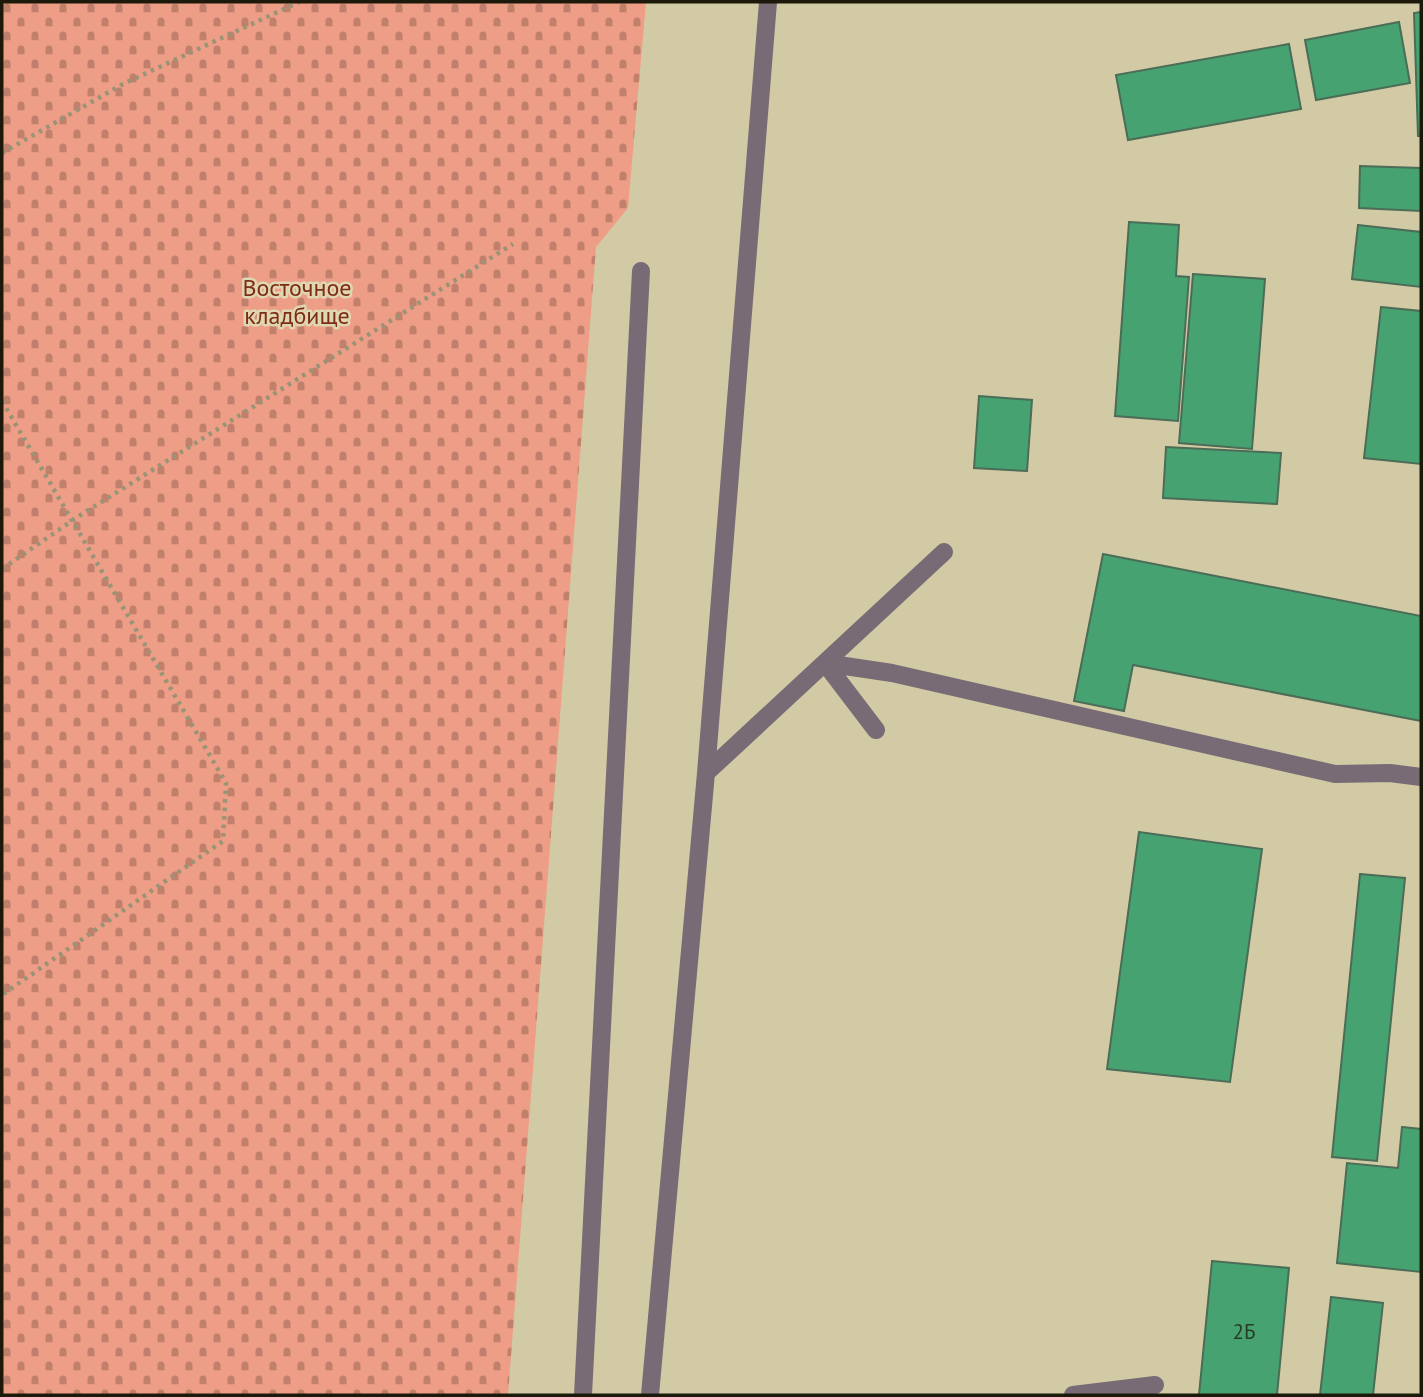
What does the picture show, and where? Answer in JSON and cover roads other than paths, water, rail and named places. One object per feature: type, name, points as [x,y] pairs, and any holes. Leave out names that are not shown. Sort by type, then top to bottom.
[{"type":"street","points":[[650,1395],[706,773],[768,2]]},
{"type":"street","points":[[583,1395],[641,271]]},
{"type":"street","points":[[706,773],[944,552]]},
{"type":"street","points":[[825,663],[876,730]]},
{"type":"street","points":[[825,663],[892,673],[1335,774],[1390,773],[1421,777]]},
{"type":"street","points":[[1073,1395],[1155,1385]]},
{"type":"park label","name":"Восточное кладбище","points":[[297,301]]}]
